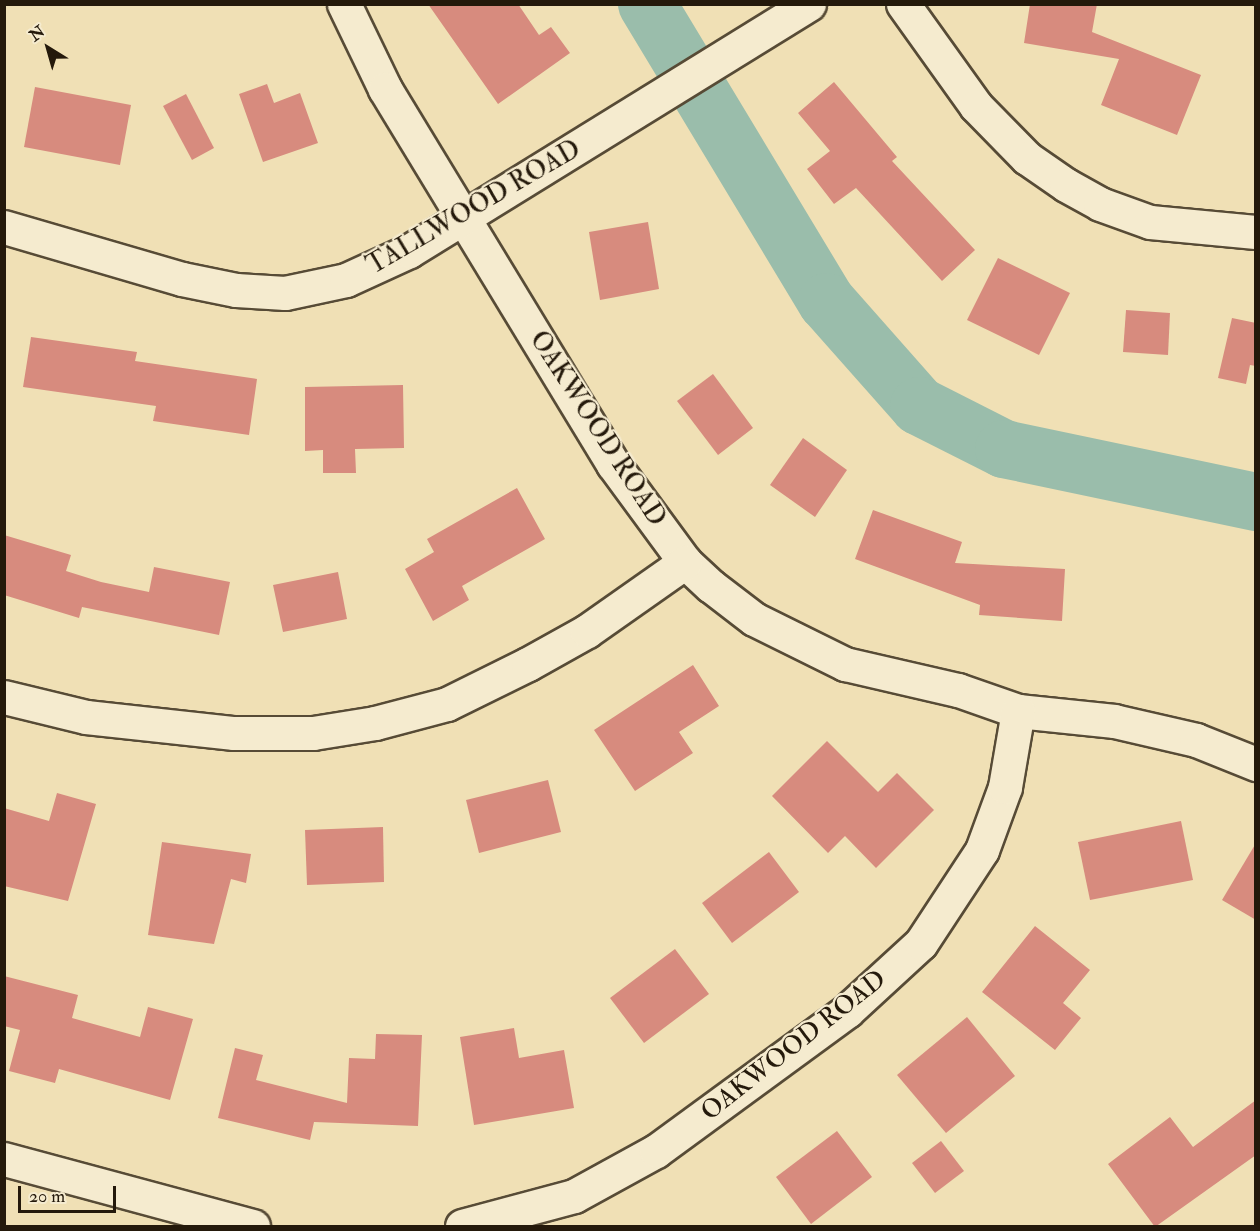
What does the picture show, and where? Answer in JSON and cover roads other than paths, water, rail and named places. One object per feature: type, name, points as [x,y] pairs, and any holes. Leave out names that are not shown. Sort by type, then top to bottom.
[{"type":"street","name":"OAKWOOD ROAD","points":[[344,4],[385,89],[613,464],[685,562],[754,619],[810,649],[845,664],[958,690],[1018,711],[1113,721],[1196,740],[1256,764]]},
{"type":"street","name":"TALLWOOD ROAD","points":[[4,227],[182,279],[236,290],[285,293],[346,280],[410,251],[809,4]]},
{"type":"street","points":[[903,4],[976,106],[1027,158],[1066,185],[1101,204],[1150,222],[1256,232]]},
{"type":"street","points":[[4,697],[86,717],[234,733],[313,733],[375,723],[447,704],[528,664],[587,631],[685,562]]},
{"type":"street","name":"OAKWOOD ROAD","points":[[462,1227],[574,1196],[656,1151],[847,1011],[921,943],[982,850],[1005,787],[1018,711]]},
{"type":"street","points":[[4,1159],[253,1227]]},
{"type":"waterway","points":[[647,4],[827,302],[919,406],[1004,449],[1256,502]]}]
